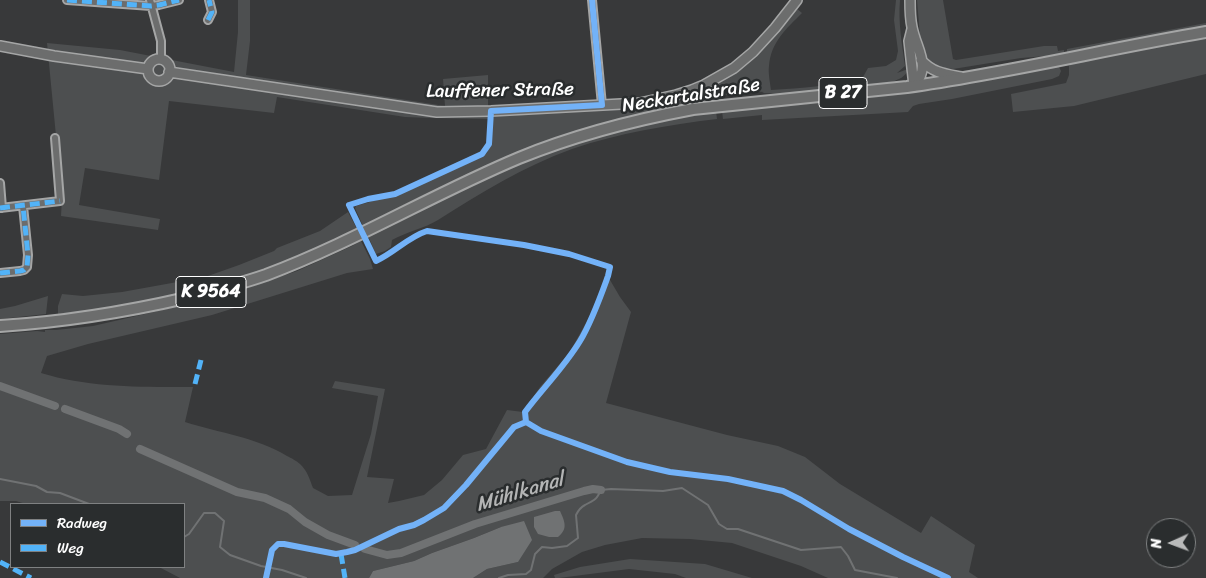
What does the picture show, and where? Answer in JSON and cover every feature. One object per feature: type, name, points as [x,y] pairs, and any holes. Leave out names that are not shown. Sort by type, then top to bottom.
[{"type":"main road","name":"B 27","points":[[914,86],[1002,72],[1206,32]]},
{"type":"main road","name":"Neckartalstraße","points":[[0,326],[98,315],[144,307],[211,292],[264,275],[321,253],[519,158],[616,125],[693,109],[914,86]]},
{"type":"street","points":[[67,0],[151,3],[159,5],[179,0]]},
{"type":"street","points":[[208,20],[212,12],[209,0]]},
{"type":"street","points":[[592,0],[602,105]]},
{"type":"street","name":"Lauffener Straße","points":[[0,46],[148,69],[150,77],[157,81],[165,79],[169,72],[437,112],[640,103],[676,95],[704,85],[734,68],[753,52],[797,0]]},
{"type":"street","points":[[910,0],[912,28],[921,60],[922,75],[914,86]]},
{"type":"street","points":[[151,3],[161,41],[161,59]]},
{"type":"street","points":[[912,28],[909,41],[914,86]]},
{"type":"street","points":[[148,69],[152,61],[161,59],[168,64],[169,72]]},
{"type":"street","points":[[921,60],[934,70],[964,78]]},
{"type":"street","points":[[0,183],[1,208],[60,201],[55,139]]},
{"type":"street","points":[[0,273],[24,270],[27,266],[28,255],[23,206]]},
{"type":"shaded area","points":[[238,0],[250,0],[250,41],[246,75],[445,106],[443,79],[488,75],[488,119],[405,117],[277,97],[274,113],[169,101],[159,180],[85,168],[79,205],[160,219],[158,230],[61,216],[62,198],[47,43],[120,50],[234,72],[238,32]]},
{"type":"shaded area","points":[[896,0],[900,0],[900,25],[905,66],[897,73],[908,69],[904,76],[892,82],[787,94],[751,91],[649,112],[588,128],[521,152],[345,237],[242,278],[165,298],[114,308],[58,314],[58,306],[62,294],[83,296],[122,292],[205,277],[320,231],[348,212],[356,227],[362,224],[355,208],[356,206],[404,192],[487,153],[492,119],[496,115],[631,108],[678,100],[714,84],[796,8],[802,13],[780,36],[770,57],[771,90],[829,85],[863,77],[868,68],[886,66],[896,60],[898,51],[894,20]]},
{"type":"shaded area","points":[[917,0],[943,0],[953,59],[1044,46],[1057,46],[1058,51],[1064,50],[1064,53],[953,69],[936,65],[934,67],[926,59],[921,49]]},
{"type":"shaded area","points":[[1206,23],[1206,27],[1067,52],[1067,49]]},
{"type":"shaded area","points":[[1206,37],[1206,74],[1074,106],[1013,112],[1011,94],[1066,83],[1069,75],[1069,66],[1073,62]]},
{"type":"shaded area","points":[[1054,66],[1059,67],[1061,71],[1059,76],[1052,79],[919,104],[913,106],[908,112],[762,120],[762,115],[723,119],[722,111],[830,102],[934,90]]},
{"type":"shaded area","points":[[716,111],[717,119],[626,134],[590,143],[537,163],[433,223],[392,240],[391,247],[385,251],[376,254],[368,236],[455,192],[558,148],[636,125]]},
{"type":"shaded area","points":[[361,241],[373,269],[347,273],[212,315],[88,344],[47,356],[41,373],[78,382],[97,384],[135,387],[193,387],[185,422],[263,444],[275,450],[299,463],[306,472],[313,488],[328,496],[352,495],[371,434],[378,396],[332,388],[335,381],[385,389],[367,477],[394,479],[388,503],[399,501],[424,495],[442,480],[463,455],[486,449],[507,410],[523,412],[540,387],[569,353],[590,316],[608,267],[610,280],[631,312],[606,403],[727,435],[778,446],[805,457],[840,484],[921,533],[931,516],[975,545],[969,572],[978,578],[828,578],[801,566],[732,543],[690,539],[642,538],[605,545],[582,552],[552,569],[543,578],[473,578],[487,569],[518,562],[501,527],[414,561],[373,571],[369,578],[180,578],[161,568],[185,568],[185,503],[23,503],[0,501],[0,334],[45,332],[45,330],[93,326],[210,299],[297,271]]},
{"type":"shaded area","points":[[48,296],[46,314],[0,319],[0,309]]},
{"type":"shaded area","points":[[560,511],[564,522],[561,534],[558,537],[549,537],[538,534],[534,527],[534,517]]},
{"type":"shaded area","points":[[524,521],[532,540],[518,562],[487,569],[473,578],[369,578],[373,571],[414,561],[501,527]]},
{"type":"shaded area","points":[[630,559],[705,564],[752,578],[686,578],[675,574],[629,569],[559,578],[555,578],[554,575],[580,567]]},
{"type":"waterway","name":"Mühlkanal","points":[[0,386],[55,406]]},
{"type":"waterway","name":"Mühlkanal","points":[[65,409],[119,429],[127,434]]},
{"type":"waterway","name":"Mühlkanal","points":[[140,449],[237,492],[265,498],[289,509],[305,522],[328,535],[355,545]]},
{"type":"waterway","points":[[0,479],[36,486],[47,492],[60,493],[86,503]]},
{"type":"waterway","points":[[499,578],[508,575],[526,574],[531,570],[535,554],[542,547],[567,546],[578,538],[576,515],[582,507],[593,501],[601,490],[663,491],[682,488],[708,505],[719,524],[727,529],[738,529],[801,550],[841,547],[855,570],[897,578]]},
{"type":"waterway","name":"Mühlkanal","points":[[365,549],[387,555],[401,553],[475,524],[584,491],[601,490]]},
{"type":"waterway","points":[[185,536],[189,534],[204,513],[215,513],[224,521],[220,547],[230,555],[261,566],[282,570],[306,578]]},
{"type":"marked path","points":[[67,0],[151,6],[179,0]]},
{"type":"marked path","points":[[208,20],[212,12],[209,0]]},
{"type":"marked path","points":[[0,208],[60,201]]},
{"type":"marked path","points":[[0,273],[20,271],[27,267],[28,255],[23,206]]},
{"type":"marked path","points":[[195,384],[201,360]]},
{"type":"marked path","points":[[341,554],[345,578]]},
{"type":"marked path","points":[[0,562],[10,567]]},
{"type":"marked path","points":[[12,568],[31,578]]},
{"type":"cycle path","points":[[526,422],[525,412],[568,359],[584,333],[599,301],[610,267],[569,254],[524,245],[427,231],[376,261],[349,205],[395,194],[482,154],[489,144],[491,111],[602,105],[592,0]]},
{"type":"cycle path","points":[[526,422],[541,431],[627,462],[670,472],[728,479],[783,491],[849,529],[948,578]]},
{"type":"cycle path","points":[[266,578],[272,550],[278,544],[336,554],[355,550],[399,529],[424,520],[444,508],[466,485],[514,427],[526,422]]}]
